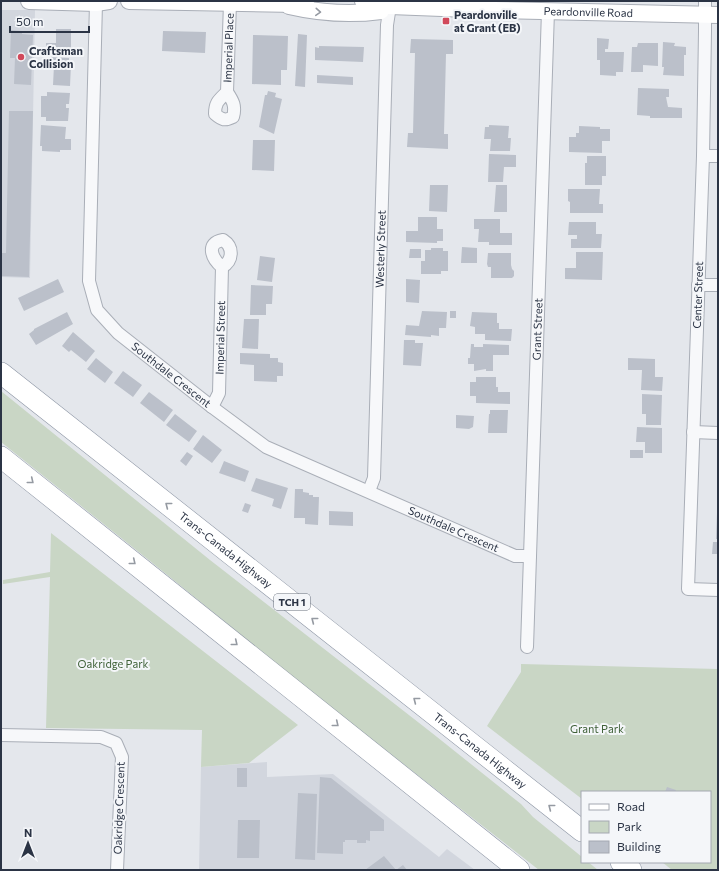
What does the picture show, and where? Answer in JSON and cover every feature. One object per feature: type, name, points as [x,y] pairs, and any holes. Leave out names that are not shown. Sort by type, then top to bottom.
[{"type":"highway","name":"Trans-Canada Highway","points":[[1,373],[581,830]]},
{"type":"highway","points":[[1,457],[519,870]]},
{"type":"highway","points":[[622,863],[631,870]]},
{"type":"main road","points":[[29,1],[102,2]]},
{"type":"main road","points":[[129,1],[280,4],[296,4],[306,1]]},
{"type":"main road","name":"Peardonville Road","points":[[363,1],[366,3],[390,6],[548,11],[709,10]]},
{"type":"main road","points":[[280,4],[308,11],[326,12],[381,11],[390,6]]},
{"type":"street","name":"Southdale Crescent","points":[[102,2],[89,281],[98,310],[118,333],[212,407],[266,447],[515,556],[530,556]]},
{"type":"street","name":"Imperial Place","points":[[227,92],[230,3]]},
{"type":"street","name":"Westerly Street","points":[[369,491],[374,478],[387,25],[390,6]]},
{"type":"street","name":"Center Street","points":[[709,10],[688,589],[718,590]]},
{"type":"street","name":"Grant Street","points":[[527,646],[548,11]]},
{"type":"street","points":[[703,156],[718,156]]},
{"type":"street","name":"Imperial Street","points":[[212,407],[219,393],[222,267]]},
{"type":"street","points":[[698,285],[718,285]]},
{"type":"street","points":[[693,432],[718,433]]},
{"type":"street","name":"Oakridge Crescent","points":[[1,735],[101,737],[116,743],[122,756],[117,870]]},
{"type":"shaded area","points":[[1,10],[35,10],[30,278],[1,277]]},
{"type":"shaded area","points":[[267,762],[267,777],[333,774],[439,857],[447,849],[475,870],[199,870],[201,767]]},
{"type":"green space","points":[[1,391],[210,560],[521,804],[533,817],[581,856],[581,863],[589,863],[598,870],[539,870],[324,702],[1,442]]},
{"type":"green space","name":"Oakridge Park","points":[[51,533],[298,725],[249,763],[201,767],[202,730],[46,728],[50,577],[3,584],[3,580],[50,572]]},
{"type":"green space","name":"Grant Park","points":[[521,664],[718,669],[718,870],[672,870],[663,863],[711,863],[711,791],[581,791],[581,798],[487,726],[521,672]]},
{"type":"building","points":[[56,29],[71,29],[71,53],[46,52],[46,43],[56,43]]},
{"type":"building","name":"Craftsman Collision","points":[[11,30],[22,31],[22,34],[33,35],[31,85],[14,84],[15,58],[10,58]]},
{"type":"building","points":[[163,31],[206,32],[205,53],[162,51]]},
{"type":"building","points":[[298,34],[307,35],[305,87],[295,86]]},
{"type":"building","points":[[253,35],[288,36],[287,70],[281,70],[281,85],[252,84]]},
{"type":"building","points":[[597,38],[609,39],[608,49],[605,49],[605,52],[624,52],[623,72],[616,72],[616,76],[600,75],[600,60],[597,60]]},
{"type":"building","points":[[411,39],[453,40],[453,54],[446,54],[444,134],[448,134],[448,149],[407,147],[408,133],[413,133],[415,53],[410,53]]},
{"type":"building","points":[[663,42],[675,43],[674,46],[686,47],[686,55],[684,55],[684,76],[663,75]]},
{"type":"building","points":[[638,43],[658,43],[658,66],[643,65],[643,72],[631,72],[632,47],[637,47]]},
{"type":"building","points":[[319,46],[364,47],[363,62],[315,60],[315,47],[319,48]]},
{"type":"building","points":[[49,57],[69,58],[69,64],[71,64],[70,86],[53,85],[54,65],[49,64]]},
{"type":"building","points":[[317,75],[353,77],[353,85],[317,83]]},
{"type":"building","points":[[638,88],[669,89],[669,97],[666,97],[668,107],[682,108],[682,118],[650,118],[650,116],[637,115]]},
{"type":"building","points":[[268,91],[276,93],[275,97],[282,99],[274,134],[259,127],[265,95],[267,95]]},
{"type":"building","points":[[47,92],[70,93],[69,104],[66,104],[66,108],[69,108],[68,121],[46,121],[46,117],[41,117],[41,96],[47,96]]},
{"type":"building","points":[[9,111],[33,111],[29,277],[1,276],[1,253],[6,253]]},
{"type":"building","points":[[41,125],[66,127],[65,139],[71,139],[71,150],[60,150],[60,152],[42,151],[42,146],[40,146]]},
{"type":"building","points":[[489,125],[509,126],[508,138],[511,138],[510,151],[490,151],[491,139],[484,139],[485,127],[489,127]]},
{"type":"building","points":[[579,126],[610,129],[610,141],[602,141],[602,153],[569,152],[569,137],[576,137],[576,133],[579,133]]},
{"type":"building","points":[[253,140],[275,140],[274,171],[252,170]]},
{"type":"building","points":[[489,154],[516,155],[516,167],[504,167],[503,182],[488,182]]},
{"type":"building","points":[[587,156],[606,156],[606,176],[602,176],[602,185],[585,185],[585,163],[587,163]]},
{"type":"building","points":[[430,185],[448,185],[447,212],[429,211]]},
{"type":"building","points":[[496,185],[507,185],[507,212],[494,212]]},
{"type":"building","points":[[568,189],[600,189],[599,204],[603,204],[603,213],[570,213]]},
{"type":"building","points":[[418,217],[437,217],[437,229],[443,229],[443,241],[437,241],[437,243],[406,242],[406,231],[418,231]]},
{"type":"building","points":[[474,219],[500,219],[500,233],[512,233],[512,245],[489,245],[489,242],[478,242],[479,229],[474,229]]},
{"type":"building","points":[[569,222],[596,222],[596,234],[602,234],[601,248],[571,248],[571,239],[577,239],[577,235],[568,235]]},
{"type":"building","points":[[462,247],[477,248],[477,263],[461,263]]},
{"type":"building","points":[[431,248],[443,248],[443,251],[448,251],[448,271],[441,271],[441,274],[421,274],[421,261],[425,261],[425,250],[431,250]]},
{"type":"building","points":[[410,249],[421,249],[421,258],[409,258]]},
{"type":"building","points":[[576,252],[603,252],[602,280],[565,279],[565,268],[576,268]]},
{"type":"building","points":[[488,253],[511,253],[511,265],[514,271],[514,276],[512,278],[491,278],[491,267],[488,267],[487,264]]},
{"type":"building","points":[[260,256],[275,258],[272,282],[257,280]]},
{"type":"building","points":[[58,279],[64,292],[24,311],[18,298]]},
{"type":"building","points":[[406,279],[420,280],[419,303],[406,302]]},
{"type":"building","points":[[251,285],[273,286],[272,304],[266,304],[266,315],[250,315]]},
{"type":"building","points":[[422,311],[447,312],[446,328],[439,328],[439,336],[431,335],[431,337],[405,335],[406,325],[419,326]]},
{"type":"building","points":[[450,311],[456,311],[456,318],[450,318]]},
{"type":"building","points":[[67,312],[73,324],[36,345],[29,334],[34,329]]},
{"type":"building","points":[[472,312],[497,313],[497,323],[499,323],[499,329],[512,329],[511,341],[485,340],[485,334],[475,334],[475,327],[470,326]]},
{"type":"building","points":[[244,319],[259,319],[258,349],[242,348]]},
{"type":"building","points":[[73,332],[95,351],[86,362],[71,350],[69,352],[62,346]]},
{"type":"building","points":[[404,340],[415,340],[415,343],[423,343],[421,366],[403,365]]},
{"type":"building","points":[[471,344],[474,344],[474,347],[483,347],[483,344],[509,345],[509,355],[493,355],[493,371],[486,371],[486,369],[474,371],[474,364],[468,364]]},
{"type":"building","points":[[240,353],[270,354],[270,358],[278,358],[278,362],[283,363],[283,376],[277,376],[277,382],[254,381],[254,365],[240,364]]},
{"type":"building","points":[[96,358],[113,372],[105,383],[87,369]]},
{"type":"building","points":[[628,358],[655,359],[655,377],[663,377],[662,391],[641,390],[642,370],[628,370]]},
{"type":"building","points":[[123,371],[142,385],[133,397],[114,383]]},
{"type":"building","points":[[476,377],[496,377],[496,387],[498,387],[498,392],[510,392],[510,404],[476,403],[476,396],[470,396],[470,382],[476,382]]},
{"type":"building","points":[[149,392],[173,410],[164,422],[140,403]]},
{"type":"building","points":[[642,394],[662,395],[661,425],[646,425],[646,414],[642,414]]},
{"type":"building","points":[[490,410],[508,410],[507,433],[488,433]]},
{"type":"building","points":[[175,414],[197,431],[189,442],[166,425]]},
{"type":"building","points":[[456,415],[474,416],[473,427],[469,429],[456,428]]},
{"type":"building","points":[[637,427],[662,428],[662,453],[645,453],[645,442],[636,442]]},
{"type":"building","points":[[203,435],[222,450],[212,463],[193,449]]},
{"type":"building","points":[[630,450],[643,450],[643,458],[630,458]]},
{"type":"building","points":[[187,452],[193,456],[186,466],[180,461]]},
{"type":"building","points":[[224,461],[249,471],[245,482],[219,473]]},
{"type":"building","points":[[256,478],[288,488],[281,509],[272,506],[274,499],[251,491]]},
{"type":"building","points":[[295,489],[303,489],[303,492],[313,495],[313,497],[319,497],[318,525],[305,524],[305,518],[294,518]]},
{"type":"building","points":[[245,503],[251,505],[248,513],[242,511]]},
{"type":"building","points":[[329,511],[353,512],[353,526],[329,525]]},
{"type":"building","points":[[717,513],[718,539],[716,539]]},
{"type":"building","points":[[713,542],[718,542],[718,554],[712,554]]},
{"type":"building","points":[[237,768],[247,768],[247,787],[237,787]]},
{"type":"building","points":[[320,777],[331,778],[384,820],[384,831],[370,831],[370,841],[366,840],[366,843],[357,843],[357,840],[345,840],[345,842],[343,842],[343,854],[317,853]]},
{"type":"building","points":[[667,787],[676,790],[676,791],[665,791]]},
{"type":"building","points":[[298,793],[317,794],[315,860],[295,859]]},
{"type":"building","points":[[238,820],[260,820],[259,858],[237,858]]},
{"type":"building","points":[[384,856],[396,870],[365,870]]},
{"type":"building","points":[[403,865],[407,870],[396,870]]},
{"type":"place","name":"Peardonville at Grant (EB)","points":[[446,21]]},
{"type":"place","name":"Craftsman Collision","points":[[21,57]]}]
